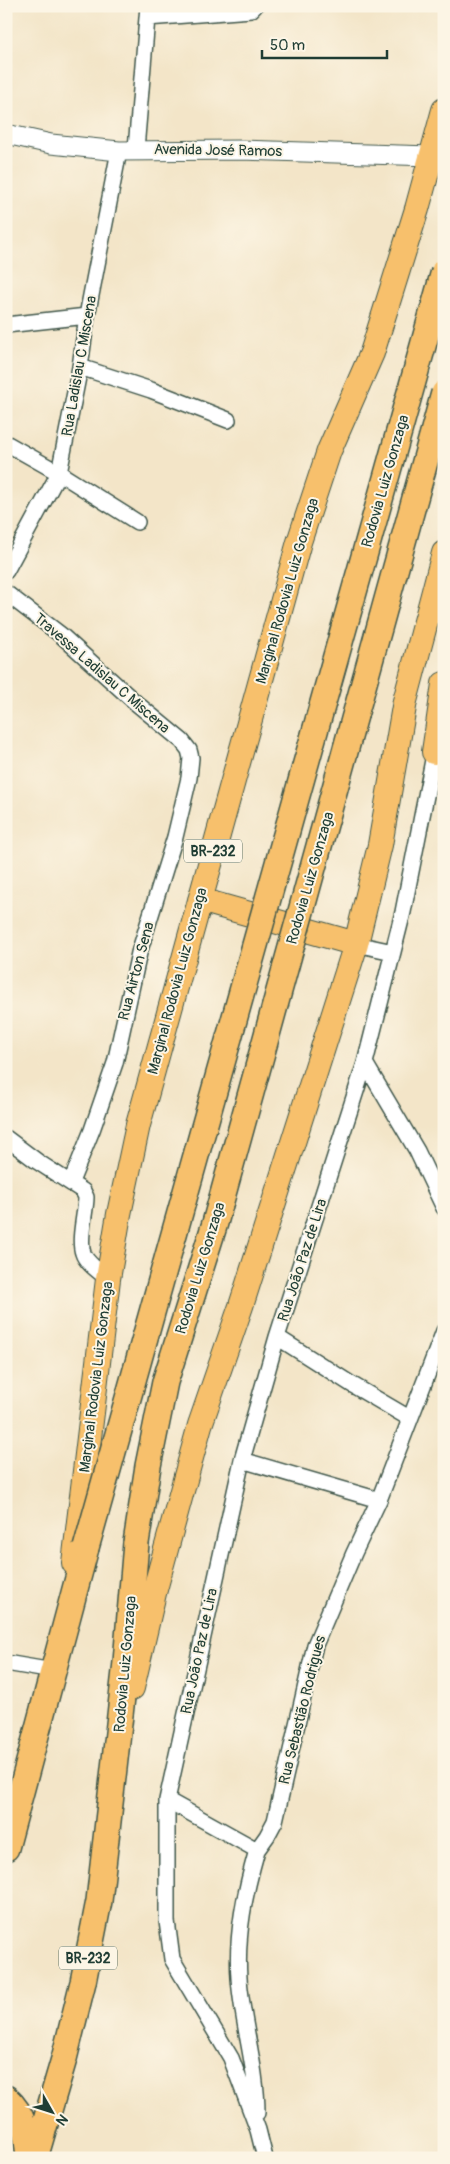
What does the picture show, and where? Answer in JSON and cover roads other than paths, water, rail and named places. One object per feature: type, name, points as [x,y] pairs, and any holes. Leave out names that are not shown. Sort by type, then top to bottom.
[{"type":"highway","name":"Rodovia Luiz Gonzaga","points":[[6,1848],[68,1611],[444,271]]},
{"type":"highway","name":"Rodovia Luiz Gonzaga","points":[[35,2158],[64,2059],[83,1982],[99,1901],[116,1752],[136,1543],[148,1466],[165,1382],[215,1223],[444,393]]},
{"type":"highway","points":[[6,2098],[15,2106],[26,2126],[29,2158]]},
{"type":"main road","name":"Marginal Rodovia Luiz Gonzaga","points":[[68,1611],[108,1279],[118,1214],[138,1125],[299,542],[329,451],[372,353],[417,209],[444,110]]},
{"type":"main road","name":"BR-232","points":[[116,1752],[154,1593],[200,1426],[241,1306],[356,944],[380,845],[405,700],[444,553]]},
{"type":"main road","points":[[436,764],[444,684]]},
{"type":"main road","points":[[200,900],[356,944]]},
{"type":"street","points":[[147,12],[253,8]]},
{"type":"street","name":"Rua Ladislau C Miscena","points":[[6,571],[60,473],[80,367],[87,316],[128,150],[147,12]]},
{"type":"street","name":"Avenida José Ramos","points":[[6,134],[51,144],[128,150],[242,150],[431,156]]},
{"type":"street","points":[[6,325],[87,316]]},
{"type":"street","points":[[80,367],[152,390],[228,420]]},
{"type":"street","points":[[6,444],[60,473],[136,522]]},
{"type":"street","name":"Travessa Ladislau C Miscena","points":[[6,593],[61,635],[136,703],[182,741],[189,750],[191,758]]},
{"type":"street","name":"Rua João Paz de Lira","points":[[258,2130],[231,2058],[172,1959],[167,1921],[167,1800],[242,1460],[277,1337],[365,1062],[413,867],[444,723]]},
{"type":"street","name":"Rua Airton Sena","points":[[71,1182],[92,1130],[115,1063],[124,1014],[139,953],[175,837],[189,778],[191,758]]},
{"type":"street","points":[[356,944],[393,952]]},
{"type":"street","points":[[365,1062],[417,1151],[444,1208]]},
{"type":"street","points":[[6,1138],[38,1162],[83,1191],[86,1197],[82,1242],[83,1254],[108,1279]]},
{"type":"street","name":"Rua Sebastião Rodrigues","points":[[258,2130],[254,2070],[243,2009],[238,1948],[246,1886],[257,1850],[275,1821],[315,1645],[379,1500],[444,1331]]},
{"type":"street","points":[[277,1337],[350,1384],[409,1418]]},
{"type":"street","points":[[242,1460],[379,1500]]},
{"type":"street","points":[[6,1663],[53,1671]]},
{"type":"street","points":[[167,1800],[257,1850]]},
{"type":"street","points":[[258,2130],[265,2158]]}]
